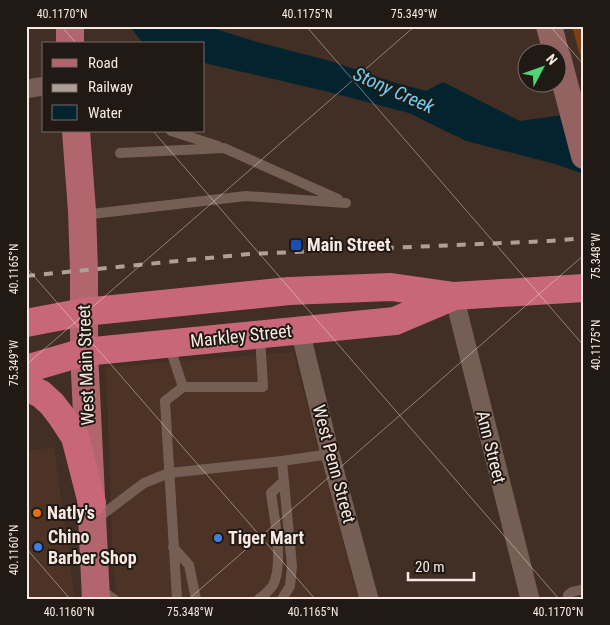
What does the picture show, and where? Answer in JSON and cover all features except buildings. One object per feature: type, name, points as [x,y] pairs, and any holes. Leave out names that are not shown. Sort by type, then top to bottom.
[{"type":"highway","name":"Markley Street","points":[[26,322],[84,312],[289,291],[391,287],[454,296],[584,288]]},
{"type":"highway","name":"Markley Street","points":[[26,370],[84,352],[395,321],[454,296]]},
{"type":"highway","points":[[26,387],[41,394],[52,404],[62,416],[74,437],[92,512]]},
{"type":"main road","points":[[70,26],[70,42]]},
{"type":"main road","points":[[549,26],[553,42]]},
{"type":"main road","points":[[567,92],[584,156]]},
{"type":"main road","name":"West Main Street","points":[[76,132],[82,215],[84,352],[92,512],[102,594]]},
{"type":"street","points":[[26,89],[42,86]]},
{"type":"street","name":"Ann Street","points":[[454,296],[530,599]]},
{"type":"street","name":"West Penn Street","points":[[300,330],[330,454],[369,599]]},
{"type":"lane","points":[[82,215],[246,196],[346,203],[224,148],[174,132]]},
{"type":"lane","points":[[120,153],[224,148]]},
{"type":"lane","points":[[177,599],[165,401],[183,387],[263,386],[260,334]]},
{"type":"lane","points":[[168,343],[183,387]]},
{"type":"lane","points":[[92,512],[144,483],[169,473],[330,454]]},
{"type":"lane","points":[[282,461],[292,566],[290,586],[282,599]]},
{"type":"lane","points":[[259,599],[273,586],[278,570],[278,550],[271,492],[284,481]]},
{"type":"lane","points":[[174,547],[189,565],[196,599]]},
{"type":"lane","points":[[568,599],[568,595],[572,592],[584,589]]},
{"type":"shaded area","points":[[572,26],[584,26],[584,70]]},
{"type":"shaded area","points":[[293,352],[358,599],[118,599],[113,568],[106,367]]},
{"type":"shaded area","points":[[54,447],[75,599],[26,599],[26,451]]},
{"type":"water","name":"Stony Creek","points":[[130,26],[206,26],[257,42],[330,61],[426,91],[443,82],[520,121],[563,115],[584,122],[584,174],[555,164],[466,141],[409,113],[205,63],[205,42],[141,41]]},
{"type":"railway","points":[[26,276],[249,254],[584,238]]},
{"type":"place","name":"Main Street","points":[[296,245]]},
{"type":"place","name":"Natly's","points":[[37,513]]},
{"type":"place","name":"Tiger Mart","points":[[218,538]]},
{"type":"place","name":"Chino Barber Shop","points":[[38,547]]}]
